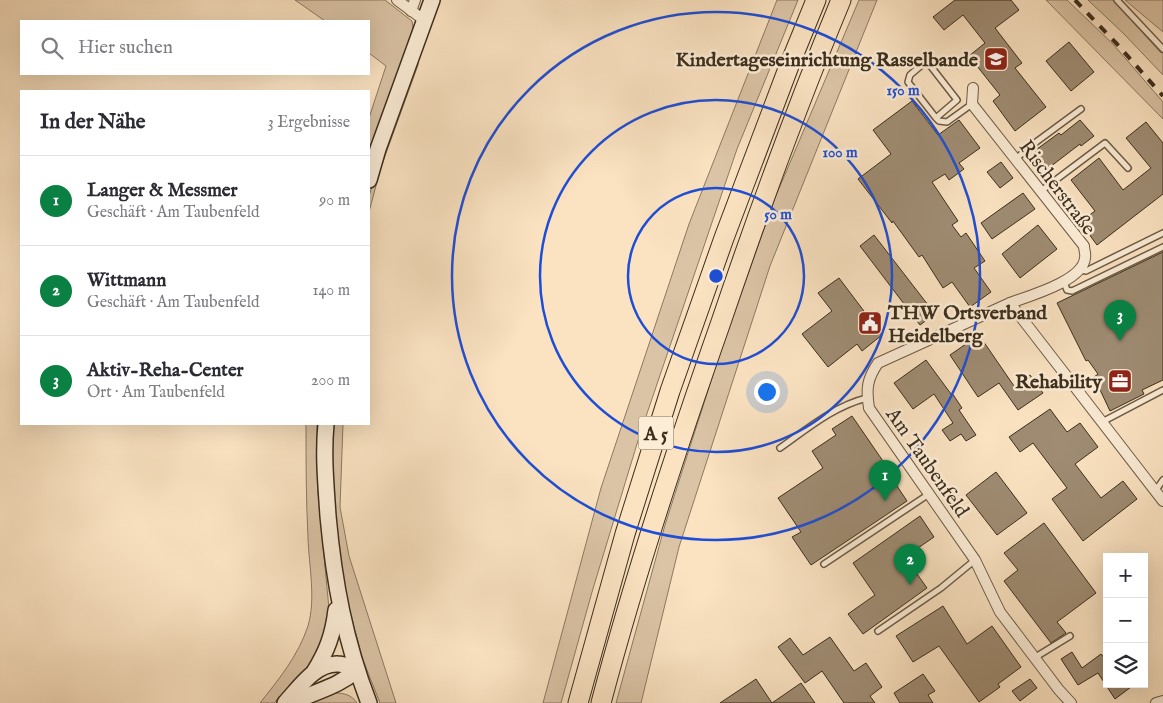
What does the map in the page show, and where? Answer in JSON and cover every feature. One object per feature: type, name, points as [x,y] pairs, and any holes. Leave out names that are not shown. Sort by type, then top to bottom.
[{"type":"highway","name":"A 5","points":[[578,703],[625,534],[670,391],[737,204],[816,0]]},
{"type":"highway","name":"A 5","points":[[601,703],[683,429],[757,217],[811,73],[841,0]]},
{"type":"main road","points":[[370,177],[378,149],[432,0]]},
{"type":"main road","points":[[326,425],[325,472],[332,556],[338,596],[347,637],[369,703]]},
{"type":"main road","points":[[285,703],[314,672],[330,643],[334,630],[338,596]]},
{"type":"main road","points":[[314,672],[325,666],[339,664],[357,670]]},
{"type":"main road","points":[[293,703],[303,697],[328,689],[345,680],[357,670]]},
{"type":"main road","points":[[328,689],[355,693],[365,703]]},
{"type":"street","points":[[397,0],[424,20]]},
{"type":"street","points":[[411,11],[415,0]]},
{"type":"street","points":[[972,104],[973,88]]},
{"type":"street","name":"Rischerstraße","points":[[972,104],[1084,246],[1085,259],[1080,270]]},
{"type":"street","points":[[1080,270],[1064,282],[1010,303],[1163,501]]},
{"type":"street","name":"Am Taubenfeld","points":[[1010,303],[878,363],[869,376],[867,398],[869,408],[974,560],[1000,612],[1071,703]]},
{"type":"street","points":[[1156,703],[1163,701]]},
{"type":"lane","points":[[1117,0],[1163,49]]},
{"type":"lane","points":[[936,118],[957,100],[929,64],[923,64],[910,76],[908,82],[936,118],[939,121],[947,122],[972,104]]},
{"type":"lane","points":[[1016,160],[1028,148],[1081,108]]},
{"type":"lane","points":[[1040,191],[1105,143],[1128,168]]},
{"type":"lane","points":[[1080,270],[1086,271],[1163,233]]},
{"type":"lane","points":[[1064,282],[1067,290],[1072,291],[1163,247]]},
{"type":"lane","points":[[1102,422],[1163,390]]},
{"type":"lane","points":[[780,448],[835,410],[867,398]]},
{"type":"lane","points":[[1156,491],[1163,480]]},
{"type":"lane","points":[[824,564],[929,494]]},
{"type":"lane","points":[[878,631],[941,588],[974,560]]},
{"type":"lane","points":[[1034,658],[1070,636]]},
{"type":"shaded area","points":[[295,0],[385,0],[412,21],[413,28],[370,157],[370,115],[386,66],[370,54],[370,20],[324,20]]},
{"type":"shaded area","points":[[777,0],[798,0],[737,149],[640,434],[592,592],[561,703],[543,703],[601,488],[689,224]]},
{"type":"shaded area","points":[[859,0],[877,0],[770,266],[679,547],[641,703],[616,703],[665,525],[719,356],[775,198]]},
{"type":"shaded area","points":[[1046,0],[1067,0],[1113,44],[1163,102],[1163,119]]},
{"type":"shaded area","points":[[1088,0],[1113,0],[1161,53],[1163,52],[1163,75],[1124,34]]},
{"type":"shaded area","points":[[1125,0],[1163,0],[1163,32]]},
{"type":"shaded area","points":[[418,58],[418,65],[381,167],[370,208],[370,193],[388,136]]},
{"type":"shaded area","points":[[306,425],[317,425],[318,493],[329,609],[323,646],[305,674],[274,703],[260,703],[293,657],[308,626],[312,594],[307,510]]},
{"type":"shaded area","points":[[329,425],[343,425],[340,507],[349,556],[396,703],[380,703],[363,660],[346,598],[337,552]]},
{"type":"shaded area","points":[[335,693],[348,695],[357,703],[308,703],[321,696]]},
{"type":"building","points":[[955,0],[1011,0],[1019,10],[995,28],[1022,63],[1015,68],[1046,107],[1015,131],[993,101],[1000,95],[969,56],[985,43],[963,15],[944,30],[933,17]]},
{"type":"building","points":[[1069,42],[1094,72],[1071,91],[1046,61]]},
{"type":"building","points":[[912,101],[938,135],[959,120],[980,148],[959,163],[964,169],[949,180],[945,174],[932,182],[958,221],[952,225],[961,237],[966,233],[985,261],[974,268],[991,292],[970,307],[952,282],[943,288],[922,255],[919,257],[893,221],[892,223],[858,179],[891,154],[873,130]]},
{"type":"building","points":[[1080,120],[1094,136],[1081,146],[1080,144],[1046,170],[1033,152],[1059,133],[1061,135]]},
{"type":"building","points":[[1146,122],[1163,143],[1163,194],[1097,245],[1080,222],[1095,211],[1071,180],[1099,158],[1123,190],[1151,168],[1126,138]]},
{"type":"building","points":[[1001,162],[1013,178],[1000,188],[987,172]]},
{"type":"building","points":[[1023,193],[1035,209],[992,239],[981,223]]},
{"type":"building","points":[[1038,225],[1057,249],[1020,278],[1002,254]]},
{"type":"building","points":[[874,235],[935,314],[920,325],[860,246]]},
{"type":"building","points":[[1163,252],[1163,380],[1142,390],[1144,394],[1110,411],[1094,377],[1098,374],[1088,360],[1086,361],[1057,303]]},
{"type":"building","points":[[839,278],[882,335],[862,351],[857,344],[828,367],[802,334],[832,311],[818,293]]},
{"type":"building","points":[[979,335],[1014,386],[1030,375],[1043,393],[1018,410],[999,383],[978,397],[950,355]]},
{"type":"building","points":[[926,360],[962,408],[959,410],[976,435],[966,441],[961,434],[950,441],[942,430],[953,423],[934,394],[913,409],[894,383]]},
{"type":"building","points":[[1050,409],[1067,432],[1080,423],[1098,447],[1075,464],[1101,498],[1123,481],[1137,499],[1083,541],[1052,499],[1067,488],[1033,443],[1020,452],[1009,437]]},
{"type":"building","points":[[852,416],[885,464],[883,465],[907,501],[811,565],[792,537],[801,532],[778,498],[823,468],[812,451],[836,435],[832,429]]},
{"type":"building","points":[[996,472],[1027,513],[997,535],[966,495]]},
{"type":"building","points":[[920,516],[934,537],[905,557],[927,588],[863,634],[848,614],[875,595],[853,563]]},
{"type":"building","points":[[1044,523],[1096,593],[1057,622],[1066,633],[1051,643],[1004,581],[1018,570],[1004,553]]},
{"type":"building","points":[[943,606],[967,644],[992,626],[1021,667],[998,684],[1000,687],[979,702],[939,646],[913,662],[896,636]]},
{"type":"building","points":[[830,637],[854,671],[866,663],[882,687],[870,696],[875,703],[844,703],[822,671],[805,683],[778,647],[790,638],[803,655]]},
{"type":"building","points":[[1072,652],[1082,668],[1101,654],[1103,656],[1103,681],[1098,673],[1078,685],[1061,659]]},
{"type":"building","points":[[923,674],[935,691],[928,695],[933,703],[900,703],[894,693]]},
{"type":"building","points":[[756,679],[772,703],[720,703]]},
{"type":"building","points":[[1030,679],[1037,688],[1020,701],[1012,691]]},
{"type":"building","points":[[801,683],[815,703],[772,703]]},
{"type":"building","points":[[1108,688],[1130,688],[1115,699]]},
{"type":"railway","points":[[1075,0],[1163,96]]},
{"type":"place","name":"Kindertageseinrichtung Rasselbande","points":[[996,59]]},
{"type":"place","name":"THW Ortsverband Heidelberg","points":[[870,323]]},
{"type":"place","name":"Aktiv-Reha-Center","points":[[1120,341]]},
{"type":"place","name":"Rehability","points":[[1120,381]]},
{"type":"place","name":"Langer & Messmer","points":[[885,501]]},
{"type":"place","name":"Wittmann","points":[[910,585]]}]
